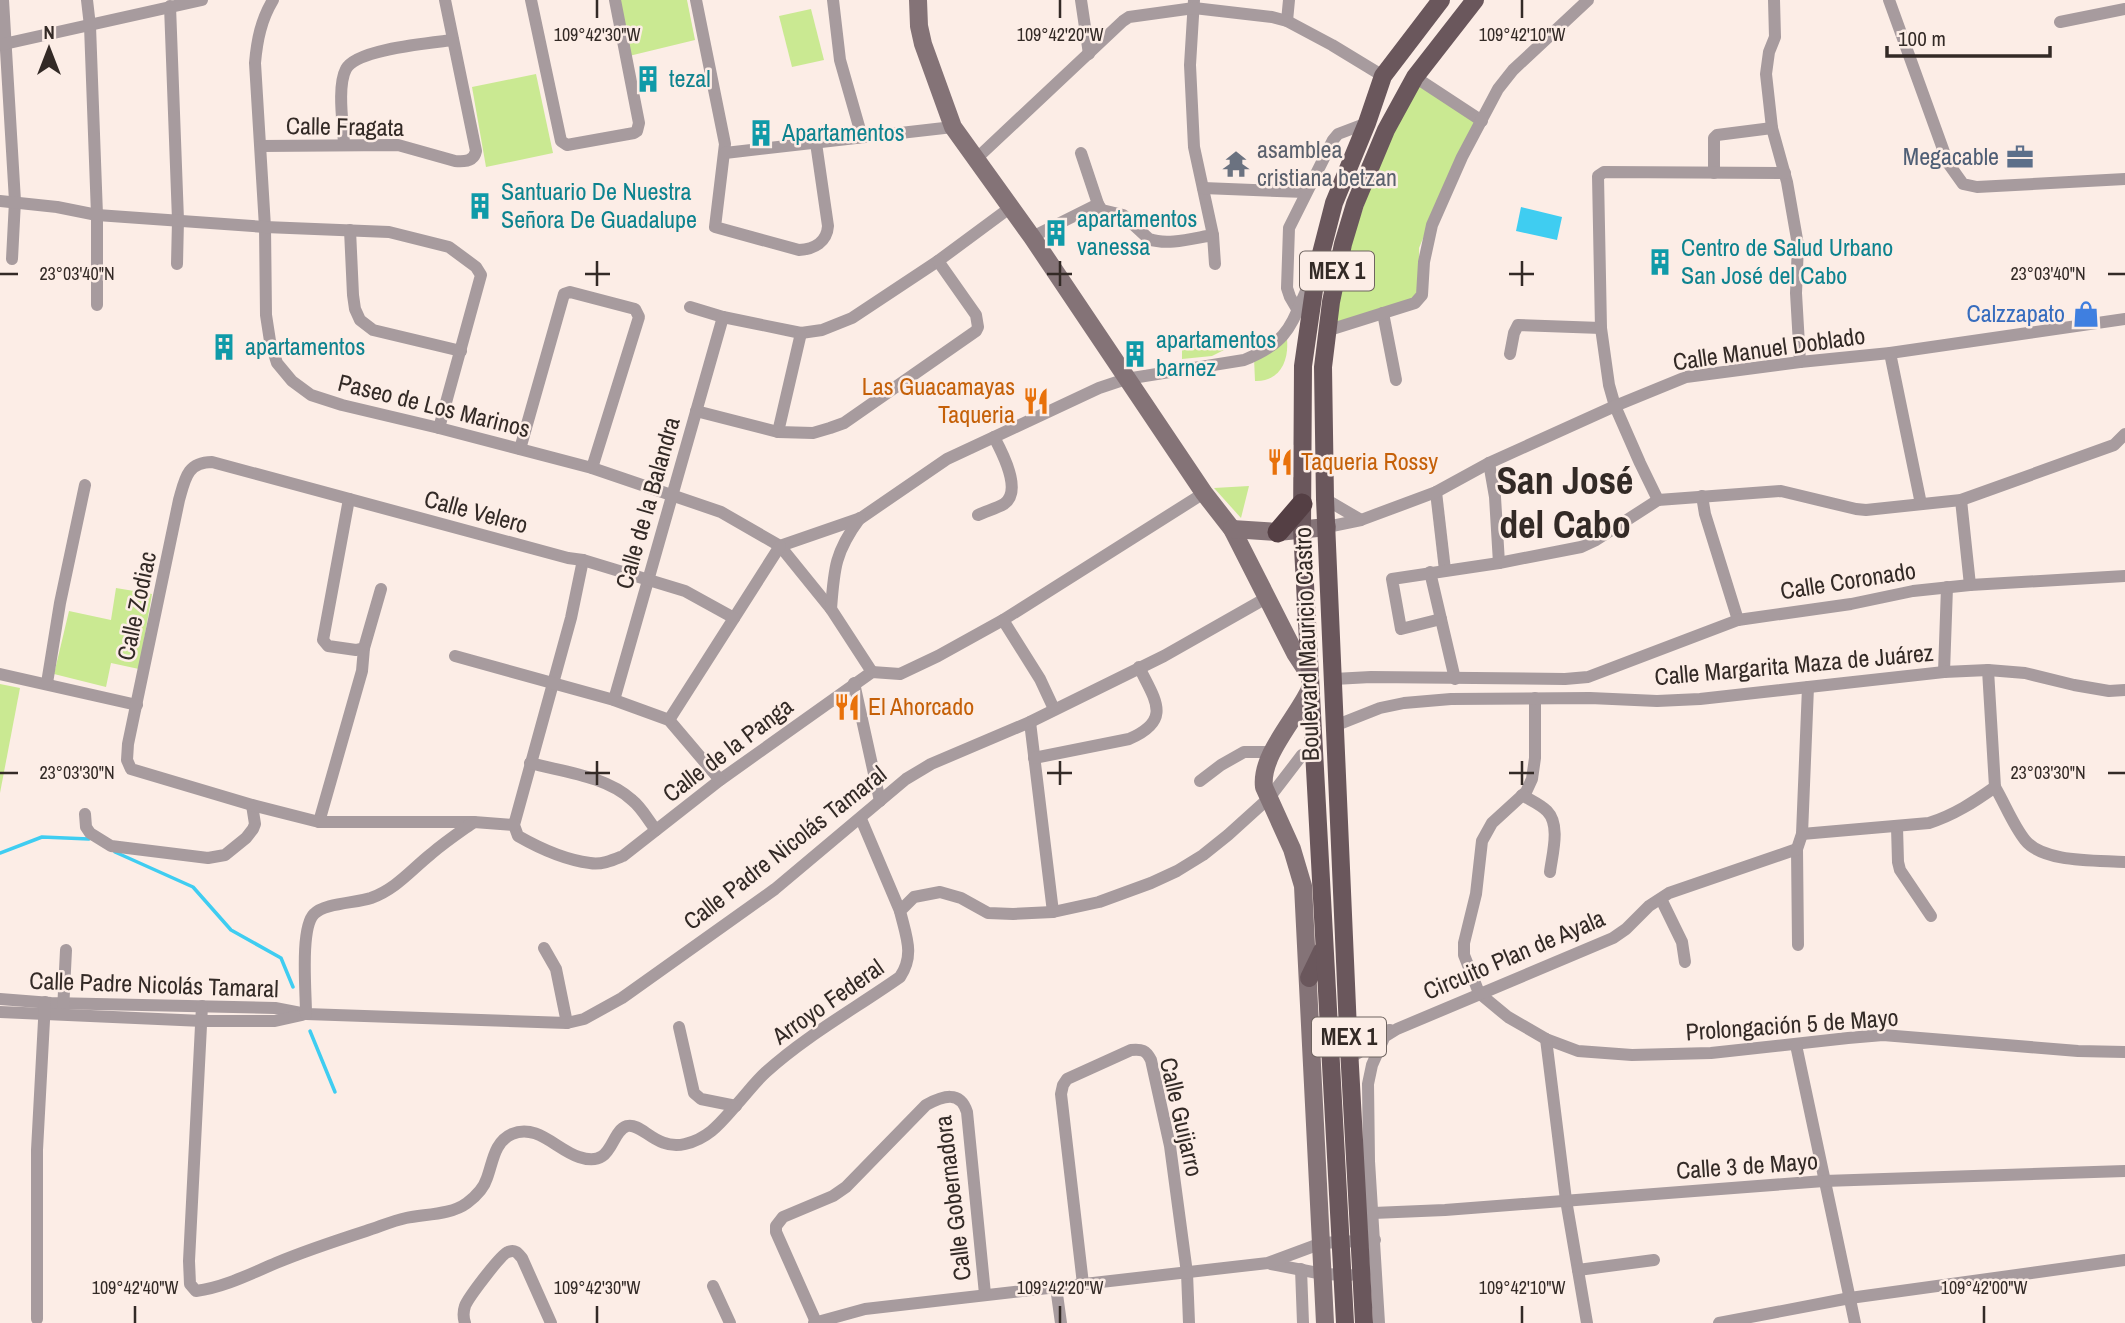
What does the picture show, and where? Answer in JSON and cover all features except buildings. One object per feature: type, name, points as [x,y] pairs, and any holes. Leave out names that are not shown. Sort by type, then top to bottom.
[{"type":"highway","points":[[1278,532],[1302,504]]},
{"type":"main road","name":"Boulevard Mauricio Castro","points":[[1345,1323],[1302,529],[1303,366],[1317,269],[1334,203],[1383,76],[1441,0]]},
{"type":"main road","name":"Boulevard Mauricio Castro","points":[[1364,1323],[1369,1275],[1362,1161],[1348,1030],[1325,499],[1323,367],[1326,331],[1343,244],[1355,204],[1386,130],[1415,77],[1475,0]]},
{"type":"main road","points":[[1309,978],[1324,948]]},
{"type":"street","points":[[4,0],[4,44],[15,201],[12,259]]},
{"type":"street","points":[[87,0],[97,215],[97,304]]},
{"type":"street","points":[[4,44],[202,0]]},
{"type":"street","name":"Paseo de Los Marinos","points":[[273,0],[257,38],[255,64],[265,227],[266,315],[277,363],[292,382],[311,395],[592,468],[721,512],[780,546],[831,609],[872,672]]},
{"type":"street","name":"Calle Fragata","points":[[261,146],[398,145],[465,162],[475,155],[445,0]]},
{"type":"street","points":[[531,0],[561,141],[567,145],[634,133],[638,128],[615,0]]},
{"type":"street","points":[[696,0],[725,144],[715,226],[799,250],[820,243],[828,231],[816,143]]},
{"type":"street","points":[[833,0],[839,60],[862,137]]},
{"type":"street","points":[[918,0],[923,44],[953,127],[1011,206],[1126,379],[1232,529],[1310,682],[1304,704],[1273,752],[1263,779],[1264,787],[1292,849],[1303,886],[1325,1323]]},
{"type":"street","points":[[1081,0],[1088,54]]},
{"type":"street","points":[[1287,21],[1289,0]]},
{"type":"street","points":[[1326,331],[1415,303],[1422,295],[1424,262],[1432,225],[1462,158],[1499,89],[1513,70],[1588,0]]},
{"type":"street","points":[[1774,0],[1774,37],[1766,74],[1772,128],[1785,173],[1798,245],[1796,293],[1800,362]]},
{"type":"street","points":[[1889,0],[1948,163],[1963,184],[1977,187],[2125,179]]},
{"type":"street","points":[[976,159],[1123,21],[1194,4],[1287,21],[1383,76]]},
{"type":"street","points":[[1194,4],[1190,65],[1194,134],[1198,167],[1213,235],[1215,264]]},
{"type":"street","points":[[170,6],[178,220],[177,264]]},
{"type":"street","points":[[2060,22],[2125,9]]},
{"type":"street","points":[[344,144],[342,83],[346,68],[354,59],[368,53],[453,40]]},
{"type":"street","points":[[1415,77],[1482,121]]},
{"type":"street","points":[[1297,309],[1287,288],[1289,228],[1305,192],[1338,134],[1367,123]]},
{"type":"street","points":[[725,153],[953,127]]},
{"type":"street","points":[[1714,173],[1714,138],[1717,135],[1772,128]]},
{"type":"street","points":[[1081,153],[1102,210],[1122,215],[1154,242],[1213,235]]},
{"type":"street","points":[[1658,500],[1615,406],[1609,385],[1601,328],[1597,180],[1600,173],[1604,172],[1785,173]]},
{"type":"street","points":[[1203,188],[1305,192]]},
{"type":"street","points":[[0,201],[15,201],[97,215],[265,227],[389,232],[449,247],[481,271],[481,275],[439,428]]},
{"type":"street","points":[[1032,237],[1098,204]]},
{"type":"street","points":[[690,307],[723,317],[801,333],[822,330],[852,318],[937,261],[1011,206]]},
{"type":"street","points":[[351,230],[353,295],[360,320],[373,330],[461,351]]},
{"type":"street","points":[[696,411],[778,432],[813,433],[844,423],[976,331],[976,315],[937,261]]},
{"type":"street","points":[[669,720],[780,546],[860,517],[947,459],[1099,388],[1126,379],[1244,360],[1258,355],[1274,345],[1289,330],[1317,269]]},
{"type":"street","points":[[520,449],[564,295],[570,292],[635,309],[639,317],[592,468]]},
{"type":"street","points":[[1383,313],[1396,380]]},
{"type":"street","name":"Calle de la Balandra","points":[[614,700],[723,317]]},
{"type":"street","name":"Calle Manuel Doblado","points":[[1327,527],[1361,520],[1436,492],[1489,463],[1686,377],[1889,353],[2125,319]]},
{"type":"street","points":[[1510,354],[1518,325],[1601,328]]},
{"type":"street","points":[[778,432],[801,333]]},
{"type":"street","points":[[1889,353],[1921,504]]},
{"type":"street","points":[[1441,620],[1401,629],[1392,579],[1581,547],[1658,500],[1781,491],[1856,509],[1961,500],[2114,445],[2125,434]]},
{"type":"street","points":[[978,515],[1006,503],[1011,495],[1011,478],[994,437]]},
{"type":"street","name":"Calle Velero","points":[[201,462],[212,462],[649,579],[685,591],[734,618]]},
{"type":"street","name":"Calle Zodiac","points":[[201,462],[191,469],[186,477],[180,500],[128,744],[128,765],[136,771],[252,805]]},
{"type":"street","points":[[1489,463],[1495,497],[1499,563]]},
{"type":"street","points":[[47,683],[60,603],[85,485]]},
{"type":"street","points":[[1436,492],[1445,570]]},
{"type":"street","points":[[872,672],[900,674],[916,668],[1003,620],[1204,493]]},
{"type":"street","points":[[1702,496],[1705,514],[1738,620]]},
{"type":"street","points":[[349,499],[323,640],[328,646],[335,648],[364,648]]},
{"type":"street","points":[[1325,499],[1361,520]]},
{"type":"street","points":[[1961,500],[1970,585]]},
{"type":"street","points":[[831,609],[833,578],[840,548],[860,517]]},
{"type":"street","points":[[1232,529],[1278,532],[1327,527]]},
{"type":"street","points":[[86,814],[86,827],[90,833],[111,846],[208,858],[225,855],[253,830],[252,805],[318,822],[474,822],[514,825],[571,618],[583,560]]},
{"type":"street","points":[[1430,572],[1455,679]]},
{"type":"street","name":"Calle Coronado","points":[[1588,677],[1738,620],[1947,587],[2125,576]]},
{"type":"street","points":[[1944,672],[1947,587]]},
{"type":"street","points":[[318,822],[359,681],[364,648],[382,589]]},
{"type":"street","name":"Calle Padre Nicolás Tamaral","points":[[63,1009],[202,1006],[275,1008],[306,1014],[567,1023],[603,1010],[622,998],[775,889],[906,779],[931,764],[1030,722],[1268,597]]},
{"type":"street","points":[[1003,620],[1040,679],[1054,709]]},
{"type":"street","points":[[456,656],[614,700],[669,720],[720,780]]},
{"type":"street","points":[[1034,758],[1129,739],[1140,734],[1155,719],[1157,713],[1156,701],[1139,667]]},
{"type":"street","points":[[1987,670],[1996,787],[2025,840],[2036,851],[2049,856],[2125,862]]},
{"type":"street","name":"Calle Margarita Maza de Juárez","points":[[1342,723],[1380,708],[1405,702],[1535,698],[1657,701],[1700,699],[1944,672],[1987,670],[2025,673],[2109,691],[2125,690]]},
{"type":"street","name":"Calle de la Panga","points":[[514,825],[517,836],[553,853],[591,863],[609,862],[623,856],[720,780],[872,672]]},
{"type":"street","points":[[0,674],[137,705]]},
{"type":"street","points":[[1334,679],[1588,677],[1590,698]]},
{"type":"street","points":[[854,683],[880,801]]},
{"type":"street","points":[[1798,945],[1797,849],[1802,834],[1808,687]]},
{"type":"street","points":[[1479,993],[1464,955],[1464,943],[1476,894],[1482,841],[1492,823],[1522,795],[1532,779],[1535,758],[1535,698]]},
{"type":"street","points":[[1030,722],[1053,912]]},
{"type":"street","points":[[1200,781],[1244,752],[1273,752]]},
{"type":"street","points":[[900,911],[914,897],[940,892],[961,898],[988,913],[1053,912],[1098,902],[1151,883],[1203,855],[1228,835],[1269,798],[1302,755]]},
{"type":"street","points":[[530,764],[604,782],[635,802],[656,830]]},
{"type":"street","points":[[1802,834],[1929,823],[1963,809],[1996,787]]},
{"type":"street","points":[[1522,795],[1549,812],[1553,819],[1550,872]]},
{"type":"street","name":"Arroyo Federal","points":[[203,1021],[189,1261],[190,1284],[196,1291],[237,1280],[315,1248],[399,1220],[446,1211],[466,1204],[487,1180],[499,1144],[510,1134],[530,1131],[578,1157],[588,1159],[600,1157],[610,1150],[616,1136],[629,1126],[638,1127],[657,1142],[667,1145],[688,1144],[709,1135],[765,1073],[803,1042],[900,977],[909,961],[908,943],[900,911],[861,819]]},
{"type":"street","points":[[306,1014],[306,931],[314,914],[323,908],[353,903],[387,891],[402,881],[436,849],[474,822]]},
{"type":"street","points":[[1897,827],[1900,870],[1931,916]]},
{"type":"street","name":"Circuito Plan de Ayala","points":[[1350,1058],[1391,1032],[1613,938],[1669,893],[1797,849]]},
{"type":"street","points":[[1661,899],[1682,942],[1685,962]]},
{"type":"street","points":[[544,948],[556,969],[567,1023]]},
{"type":"street","points":[[63,1009],[66,950]]},
{"type":"street","name":"Prolongación 5 de Mayo","points":[[1479,993],[1508,1017],[1546,1040],[1578,1051],[1632,1055],[1711,1054],[1883,1035],[2078,1051],[2125,1052]]},
{"type":"street","name":"Calle Padre Nicolás Tamaral","points":[[0,999],[44,1008]]},
{"type":"street","points":[[202,1006],[203,1021]]},
{"type":"street","points":[[37,1320],[37,1150],[44,1008]]},
{"type":"street","name":"Calle Padre Nicolás Tamaral","points":[[0,1012],[44,1008],[203,1021],[275,1021],[306,1014]]},
{"type":"street","points":[[679,1027],[694,1093],[701,1099],[736,1106]]},
{"type":"street","name":"Circuito Plan de Ayala","points":[[1348,1030],[1391,1032]]},
{"type":"street","points":[[815,1322],[865,1309],[1268,1263],[1322,1242],[1367,1240],[1373,1213],[1362,1161],[1367,1084],[1371,1065],[1391,1032]]},
{"type":"street","points":[[1546,1040],[1566,1200],[1587,1323]]},
{"type":"street","points":[[1796,1045],[1855,1323]]},
{"type":"street","name":"Calle Guijarro","points":[[1083,1284],[1061,1094],[1067,1079],[1131,1050],[1141,1049],[1147,1052],[1151,1060],[1170,1146],[1187,1273]]},
{"type":"street","name":"Calle Gobernadora","points":[[815,1322],[776,1232],[776,1226],[783,1217],[833,1196],[846,1187],[926,1105],[940,1097],[955,1097],[964,1103],[967,1112],[985,1294]]},
{"type":"street","name":"Calle 3 de Mayo","points":[[1373,1213],[1468,1209],[1825,1181],[2125,1171]]},
{"type":"street","points":[[465,1323],[464,1309],[468,1299],[503,1254],[513,1251],[518,1252],[522,1258],[551,1323]]},
{"type":"street","points":[[1578,1269],[1654,1260]]},
{"type":"street","points":[[1719,1323],[1850,1298],[2125,1260]]},
{"type":"street","points":[[1268,1263],[1323,1274],[1369,1275],[1379,1323]]},
{"type":"street","points":[[1301,1269],[1303,1323]]},
{"type":"street","points":[[1187,1273],[1189,1323]]},
{"type":"street","points":[[713,1286],[730,1323]]},
{"type":"street","points":[[1056,1287],[1061,1323]]},
{"type":"green space","points":[[619,0],[687,0],[695,40],[629,56]]},
{"type":"green space","points":[[811,9],[824,60],[792,67],[779,16]]},
{"type":"green space","points":[[536,74],[553,153],[486,167],[472,87]]},
{"type":"green space","points":[[1415,81],[1477,122],[1456,159],[1419,248],[1420,293],[1414,301],[1333,324],[1349,244],[1386,142]]},
{"type":"green space","points":[[1215,335],[1224,350],[1212,356],[1182,359],[1178,336]]},
{"type":"green space","points":[[1287,339],[1286,355],[1281,369],[1271,378],[1255,381],[1254,358]]},
{"type":"green space","points":[[1249,486],[1241,518],[1214,488]]},
{"type":"green space","points":[[116,588],[152,594],[139,669],[111,663],[106,687],[54,674],[69,611],[111,620]]},
{"type":"green space","points":[[0,684],[20,688],[0,793]]},
{"type":"water","points":[[1521,207],[1562,217],[1557,240],[1516,231]]},
{"type":"waterway","points":[[0,853],[42,837],[89,839]]},
{"type":"waterway","points":[[115,852],[193,887],[231,930],[281,958],[293,987]]},
{"type":"waterway","points":[[310,1031],[335,1092]]},
{"type":"place","name":"tezal","points":[[648,79]]},
{"type":"place","name":"Apartamentos","points":[[761,133]]},
{"type":"place","name":"Megacable","points":[[2020,157]]},
{"type":"place","name":"asamblea cristiana betzan","points":[[1236,164]]},
{"type":"place","name":"Santuario De Nuestra Señora De Guadalupe","points":[[480,206]]},
{"type":"place","name":"apartamentos vanessa","points":[[1056,233]]},
{"type":"place","name":"Centro de Salud Urbano San José del Cabo","points":[[1660,262]]},
{"type":"place","name":"Calzzapato","points":[[2086,314]]},
{"type":"place","name":"apartamentos","points":[[224,347]]},
{"type":"place","name":"apartamentos barnez","points":[[1135,354]]},
{"type":"place","name":"Las Guacamayas Taqueria","points":[[1036,401]]},
{"type":"place","name":"Taqueria Rossy","points":[[1280,462]]},
{"type":"place","name":"El Ahorcado","points":[[847,707]]},
{"type":"district","name":"San José del Cabo","points":[[1565,503]]}]
